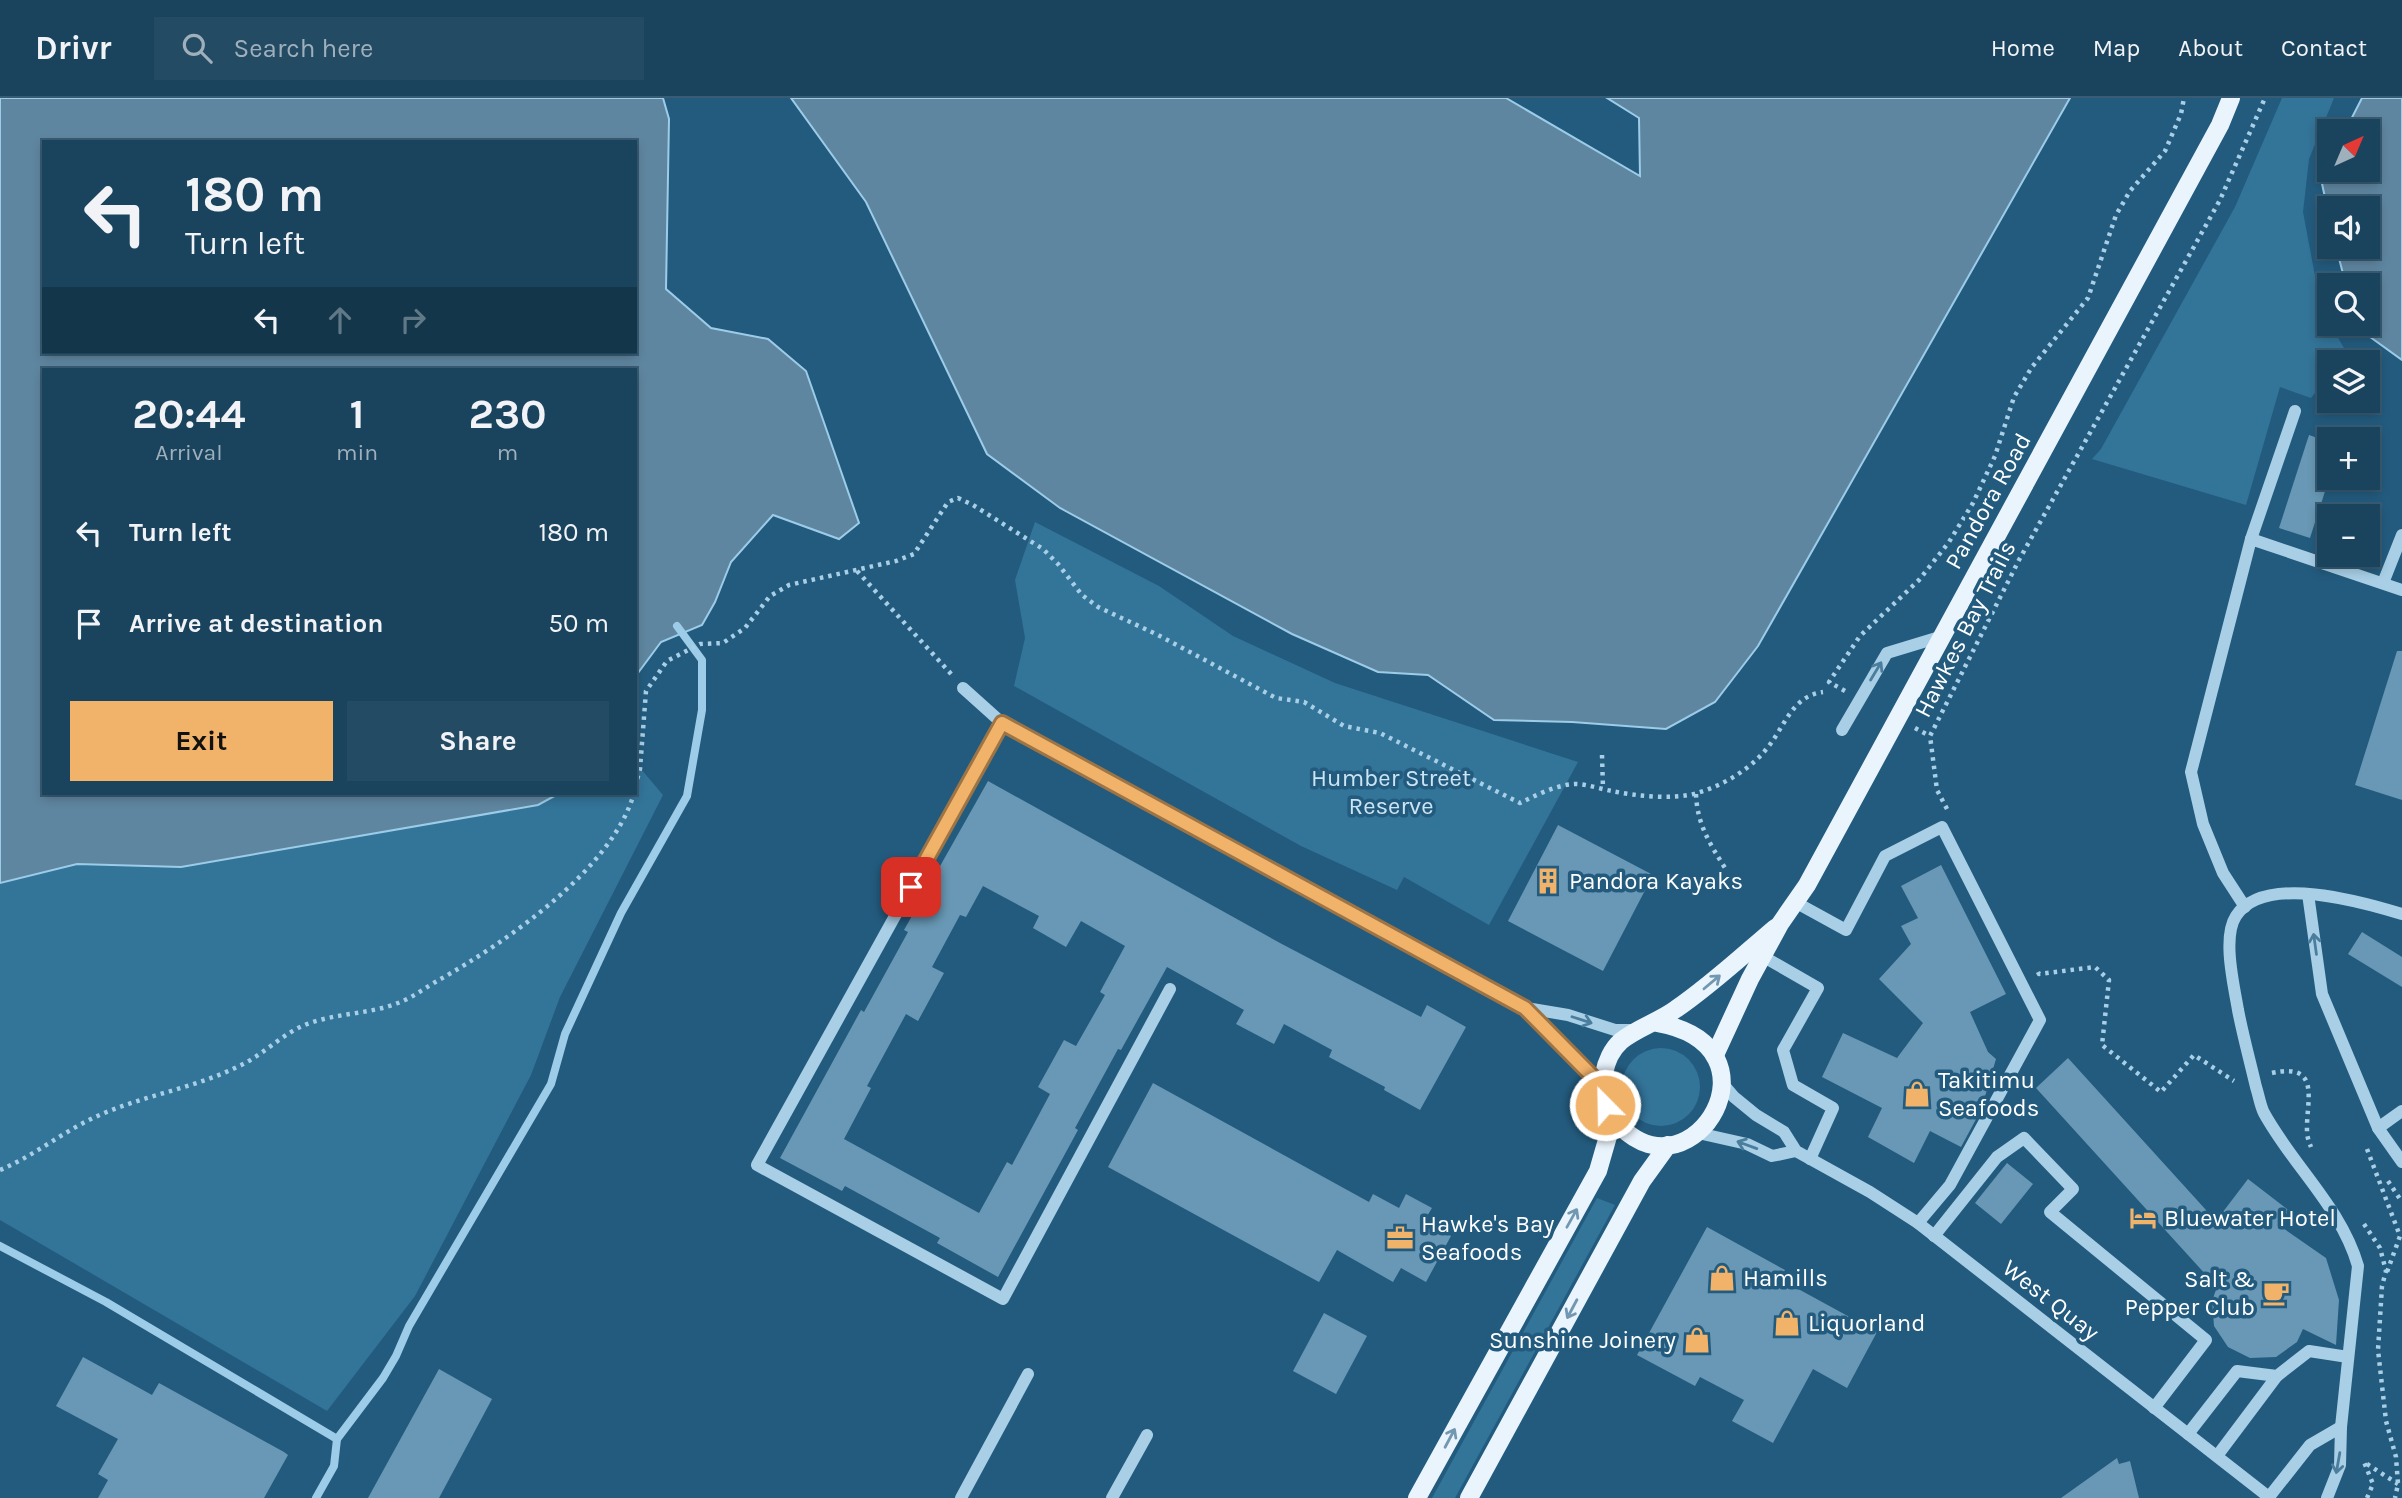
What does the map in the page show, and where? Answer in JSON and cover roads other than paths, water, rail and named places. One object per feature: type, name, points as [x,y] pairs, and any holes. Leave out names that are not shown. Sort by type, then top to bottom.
[{"type":"main road","name":"Pandora Road","points":[[1780,924],[1807,885],[1943,636],[2220,125],[2231,98]]},
{"type":"main road","points":[[1715,1055],[1736,1005],[1780,924]]},
{"type":"main road","points":[[1657,1023],[1677,1026],[1696,1035],[1715,1055],[1722,1083],[1719,1102],[1711,1120],[1698,1133],[1684,1141],[1668,1145],[1648,1143],[1630,1136],[1613,1119],[1605,1105],[1602,1086],[1606,1063],[1618,1043],[1637,1030],[1657,1023],[1698,993],[1780,924]]},
{"type":"main road","points":[[1418,1498],[1598,1171],[1613,1119]]},
{"type":"main road","points":[[1469,1498],[1642,1181],[1668,1145]]},
{"type":"street","points":[[2245,906],[2223,873],[2203,824],[2191,772],[2251,539],[2295,411]]},
{"type":"street","points":[[2383,583],[2402,535]]},
{"type":"street","points":[[2251,539],[2402,590]]},
{"type":"street","points":[[1842,730],[1887,653],[1943,636]]},
{"type":"street","points":[[963,688],[1002,723],[1525,1008],[1602,1086]]},
{"type":"street","points":[[1002,723],[757,1165],[1003,1299],[1170,989]]},
{"type":"street","points":[[1795,902],[1846,930],[1885,856],[1942,827],[2040,1020],[1950,1185],[1918,1223]]},
{"type":"street","points":[[2327,1498],[2340,1465],[2341,1427],[2358,1266],[2352,1245],[2339,1220],[2297,1165],[2262,1110],[2246,1050],[2231,974],[2230,931],[2235,916],[2245,906],[2257,898],[2278,893],[2308,894],[2371,904],[2402,914]]},
{"type":"street","points":[[2308,894],[2322,994],[2378,1128],[2402,1162]]},
{"type":"street","points":[[1764,957],[1818,988],[1783,1050],[1793,1085],[1833,1108],[1810,1159]]},
{"type":"street","points":[[1525,1008],[1567,1015],[1615,1030],[1637,1030]]},
{"type":"street","name":"West Quay","points":[[1722,1083],[1756,1115],[1784,1132],[1796,1151],[1870,1192],[1918,1223],[2269,1498]]},
{"type":"street","points":[[2378,1128],[2402,1111]]},
{"type":"street","points":[[1698,1133],[1747,1144],[1772,1156],[1796,1151]]},
{"type":"street","points":[[1934,1236],[1997,1157],[2024,1138],[2073,1189],[2050,1212],[2206,1340],[2154,1408]]},
{"type":"street","points":[[2217,1456],[2277,1376],[2309,1351],[2348,1357]]},
{"type":"street","points":[[2188,1434],[2237,1371],[2277,1376]]},
{"type":"street","points":[[961,1498],[1028,1374]]},
{"type":"street","points":[[2269,1498],[2310,1445],[2341,1427]]},
{"type":"street","points":[[1112,1498],[1147,1435]]},
{"type":"waterway","points":[[316,1498],[334,1466],[337,1439],[383,1378],[409,1326],[551,1084],[565,1034],[621,913],[687,796],[702,710],[702,660],[677,626]]},
{"type":"waterway","points":[[0,1246],[106,1302],[337,1439]]},
{"type":"place","name":"Pandora Kayaks","points":[[1548,881]]},
{"type":"place","name":"Takitimu Seafoods","points":[[1917,1094]]},
{"type":"place","name":"Bluewater Hotel","points":[[2143,1218]]},
{"type":"place","name":"Hawke's Bay Seafoods","points":[[1400,1238]]},
{"type":"place","name":"Hamills","points":[[1722,1278]]},
{"type":"place","name":"Salt & Pepper Club","points":[[2276,1293]]},
{"type":"place","name":"Liquorland","points":[[1787,1323]]},
{"type":"place","name":"Sunshine Joinery","points":[[1697,1340]]},
{"type":"park label","name":"Humber Street Reserve","points":[[1391,792]]}]
